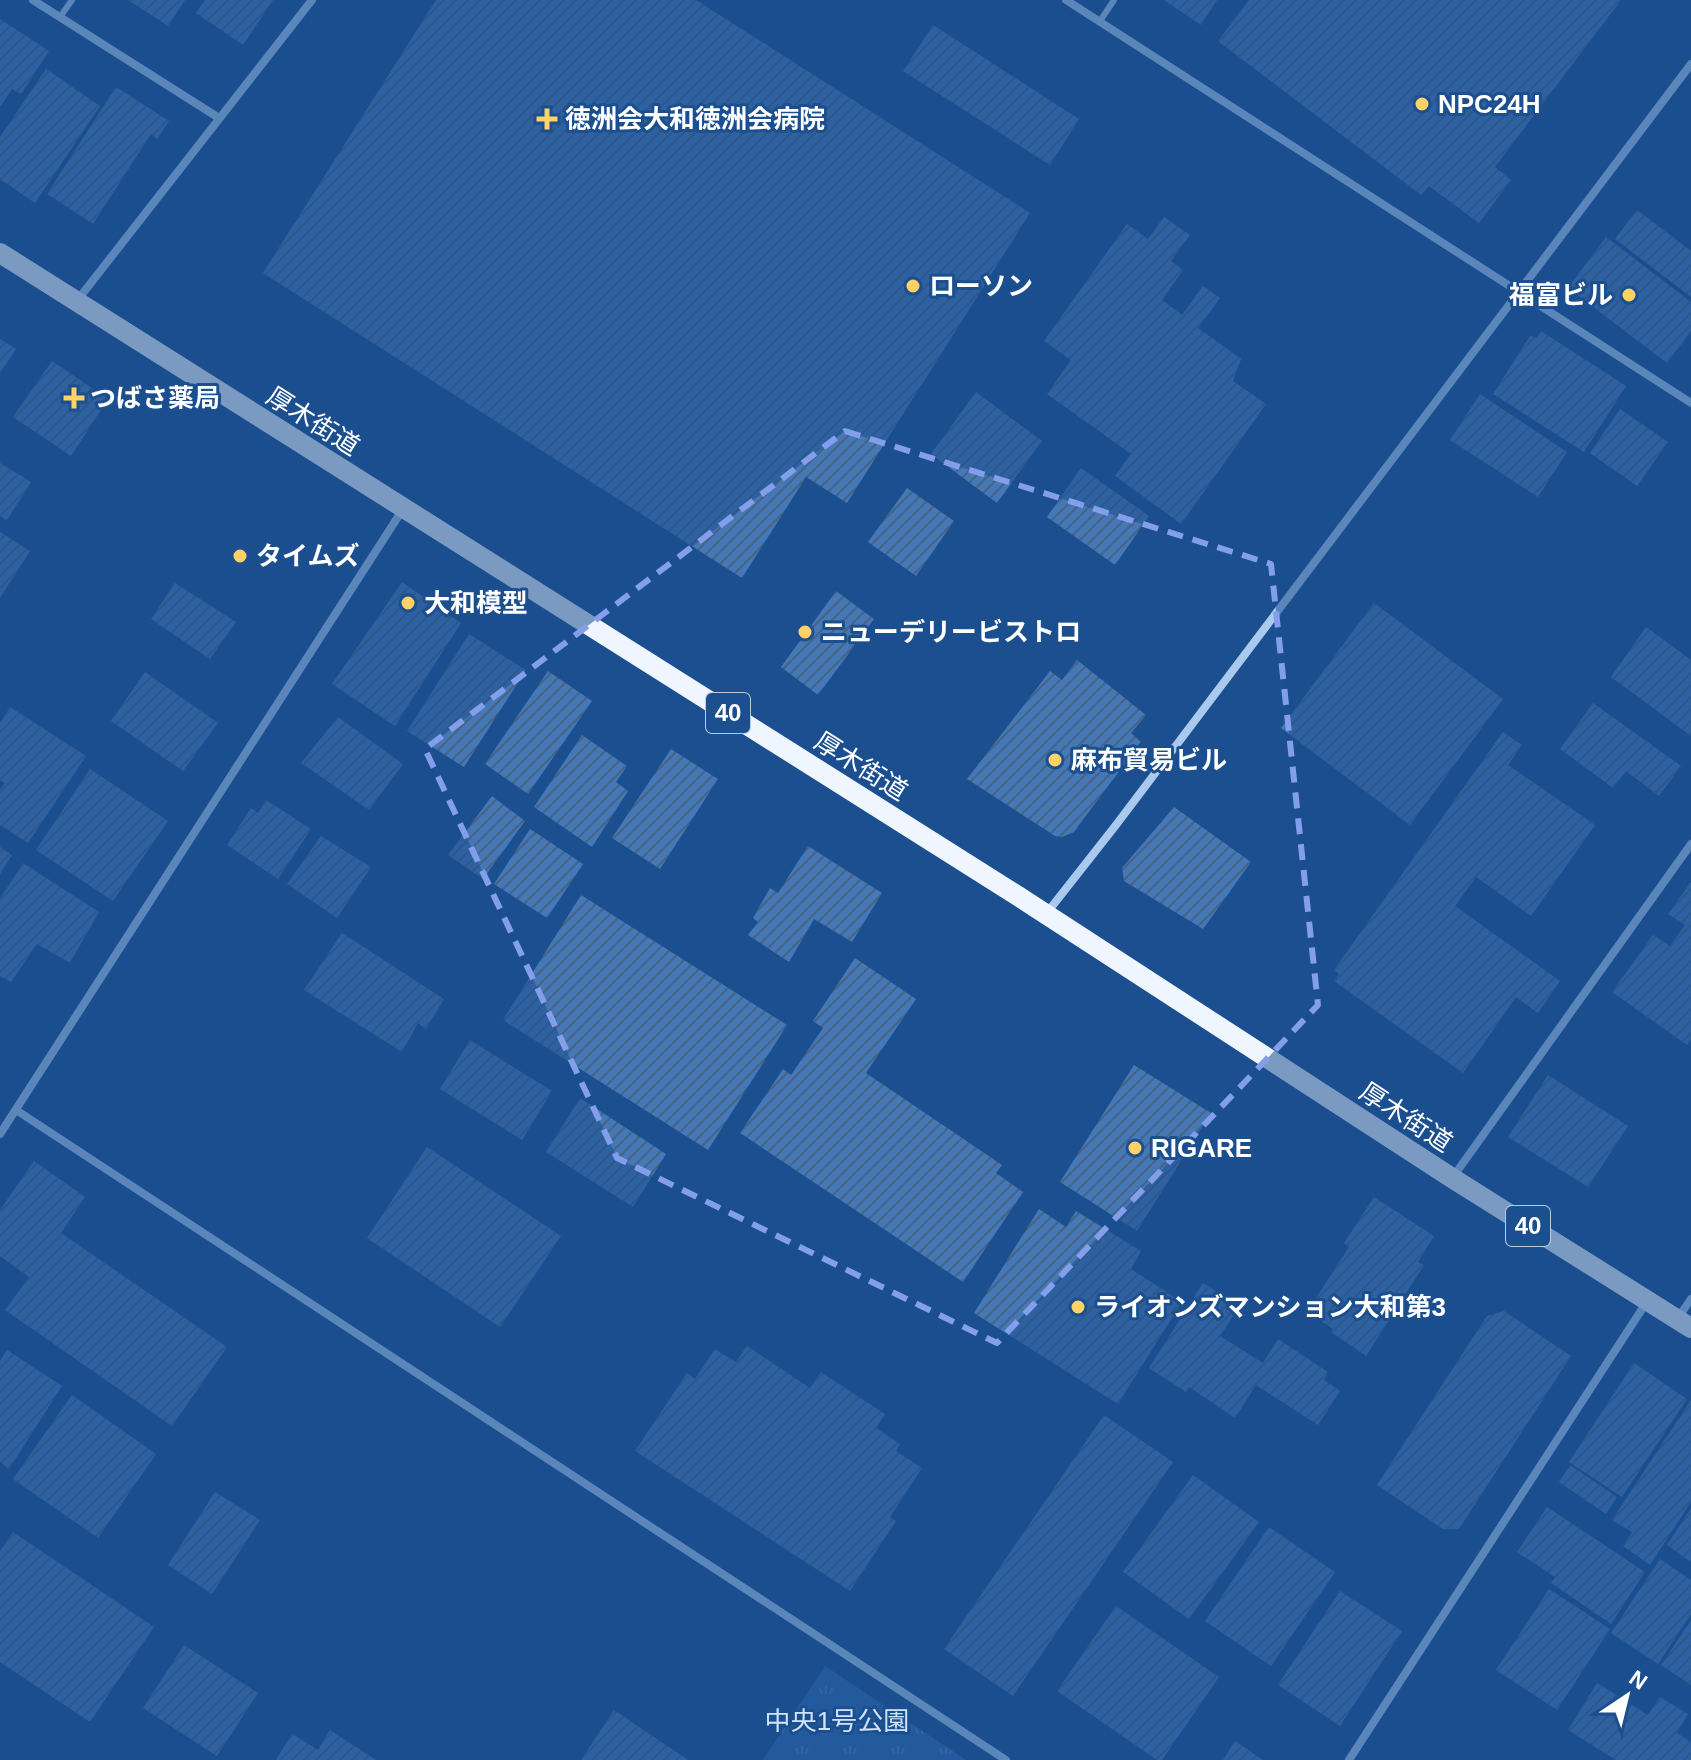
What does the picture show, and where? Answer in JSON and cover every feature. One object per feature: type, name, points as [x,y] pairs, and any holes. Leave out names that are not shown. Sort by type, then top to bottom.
[{"type":"main road","name":"厚木街道","points":[[0,253],[1046,914],[1452,1178],[1684,1324]]},
{"type":"street","points":[[33,0],[219,118]]},
{"type":"street","points":[[76,302],[312,0]]},
{"type":"street","points":[[1066,0],[1691,403]]},
{"type":"street","points":[[1046,914],[1691,64]]},
{"type":"street","points":[[0,1134],[403,509]]},
{"type":"street","points":[[1452,1178],[1691,844]]},
{"type":"street","points":[[16,1110],[1006,1760]]},
{"type":"street","points":[[1684,1324],[1691,1299]]},
{"type":"street","points":[[1349,1760],[1647,1302]]},
{"type":"lane","points":[[60,17],[72,0]]},
{"type":"lane","points":[[1100,21],[1114,0]]},
{"type":"highlighted area","points":[[845,431],[1271,564],[1318,1005],[997,1343],[617,1158],[425,749]]},
{"type":"green space","name":"中央1号公園","points":[[825,1666],[966,1760],[763,1760]]},
{"type":"building","points":[[128,0],[185,0],[168,26]]},
{"type":"building","points":[[205,0],[273,0],[243,45],[196,13]]},
{"type":"building","points":[[436,0],[696,0],[1030,213],[847,503],[806,477],[742,578],[263,273]]},
{"type":"building","points":[[1164,0],[1217,0],[1201,25]]},
{"type":"building","name":"NPC24H","points":[[1249,0],[1621,0],[1495,167],[1511,180],[1479,223],[1429,186],[1421,195],[1218,41]]},
{"type":"building","points":[[0,19],[49,51],[21,94],[12,89],[0,107]]},
{"type":"building","points":[[933,25],[1079,119],[1050,165],[903,71]]},
{"type":"building","points":[[46,69],[100,106],[35,203],[0,179],[0,137]]},
{"type":"building","points":[[116,87],[169,121],[157,139],[151,134],[93,224],[47,194]]},
{"type":"building","points":[[1637,210],[1691,251],[1691,297],[1615,239]]},
{"type":"building","points":[[1164,217],[1190,235],[1171,261],[1183,270],[1162,300],[1182,315],[1203,286],[1220,298],[1198,328],[1241,359],[1233,381],[1266,404],[1181,524],[1115,476],[1131,454],[1047,394],[1071,360],[1044,341],[1127,224],[1148,239]]},
{"type":"building","name":"福富ビル","points":[[1606,237],[1691,302],[1691,331],[1667,363],[1568,288]]},
{"type":"building","points":[[1541,331],[1626,386],[1584,452],[1493,394],[1530,336],[1537,338]]},
{"type":"building","points":[[0,339],[16,349],[0,373]]},
{"type":"building","points":[[52,361],[108,399],[71,456],[13,417]]},
{"type":"building","points":[[976,392],[1042,441],[997,503],[931,454]]},
{"type":"building","points":[[1480,394],[1567,452],[1538,497],[1450,440]]},
{"type":"building","points":[[1620,409],[1668,442],[1637,486],[1590,453]]},
{"type":"building","points":[[0,463],[31,482],[7,520],[0,516]]},
{"type":"building","points":[[1081,468],[1149,516],[1115,565],[1047,517]]},
{"type":"building","points":[[907,488],[954,521],[916,576],[868,542]]},
{"type":"building","points":[[0,532],[30,551],[0,598]]},
{"type":"building","points":[[402,582],[461,623],[395,726],[332,684]]},
{"type":"building","points":[[175,583],[236,622],[210,659],[151,619]]},
{"type":"building","points":[[836,591],[874,619],[818,695],[781,667]]},
{"type":"building","points":[[1374,603],[1503,699],[1410,825],[1281,728]]},
{"type":"building","points":[[1646,627],[1691,660],[1691,736],[1611,677]]},
{"type":"building","points":[[469,634],[526,670],[464,767],[407,731]]},
{"type":"building","name":"麻布貿易ビル","points":[[1077,660],[1146,715],[1131,733],[1141,742],[1074,832],[1062,837],[1055,836],[967,779],[1050,671],[1062,680]]},
{"type":"building","points":[[548,671],[592,701],[528,794],[485,764]]},
{"type":"building","points":[[145,672],[218,723],[183,771],[111,721]]},
{"type":"building","points":[[1593,703],[1681,766],[1659,796],[1626,771],[1613,788],[1560,749]]},
{"type":"building","points":[[10,707],[86,756],[28,843],[0,825],[0,790],[5,783],[0,780],[0,723]]},
{"type":"building","points":[[338,717],[403,764],[369,810],[301,763]]},
{"type":"building","points":[[1503,732],[1522,745],[1508,765],[1595,825],[1531,916],[1476,877],[1455,906],[1560,981],[1538,1013],[1516,997],[1463,1073],[1334,981],[1339,974],[1334,970]]},
{"type":"building","points":[[582,735],[627,766],[616,782],[628,791],[592,847],[534,807]]},
{"type":"building","points":[[671,749],[718,779],[660,869],[612,838]]},
{"type":"building","points":[[90,769],[168,821],[113,901],[36,850]]},
{"type":"building","points":[[492,796],[525,821],[483,879],[448,855]]},
{"type":"building","points":[[266,800],[311,829],[278,879],[227,845],[251,808],[258,813]]},
{"type":"building","points":[[1174,807],[1251,862],[1203,929],[1124,881],[1122,868]]},
{"type":"building","points":[[530,829],[583,864],[547,918],[494,884]]},
{"type":"building","points":[[321,836],[371,867],[337,918],[287,884]]},
{"type":"building","points":[[808,846],[882,893],[852,942],[814,919],[789,962],[748,935],[758,922],[753,918],[770,888],[778,893]]},
{"type":"building","points":[[0,847],[12,855],[0,874]]},
{"type":"building","points":[[23,863],[99,912],[70,963],[37,944],[11,982],[0,976],[0,899]]},
{"type":"building","points":[[1691,882],[1691,1039],[1687,1045],[1612,992],[1653,935],[1670,946],[1685,925],[1668,914]]},
{"type":"building","points":[[581,895],[787,1025],[708,1150],[503,1020]]},
{"type":"building","points":[[342,933],[444,999],[426,1029],[418,1023],[402,1052],[304,990]]},
{"type":"building","points":[[855,958],[916,999],[866,1073],[1002,1165],[996,1173],[1023,1192],[963,1282],[740,1133],[783,1069],[791,1075],[823,1028],[813,1021]]},
{"type":"building","points":[[470,1040],[552,1091],[522,1140],[440,1089]]},
{"type":"building","name":"RIGARE","points":[[1134,1065],[1211,1113],[1137,1231],[1060,1182]]},
{"type":"building","points":[[1548,1075],[1628,1126],[1588,1187],[1508,1137]]},
{"type":"building","points":[[580,1098],[666,1154],[633,1207],[546,1152]]},
{"type":"building","points":[[427,1147],[561,1236],[500,1327],[367,1238]]},
{"type":"building","points":[[34,1161],[85,1197],[61,1233],[227,1347],[172,1426],[5,1310],[29,1277],[0,1256],[0,1210]]},
{"type":"building","points":[[1374,1197],[1434,1236],[1418,1262],[1424,1265],[1366,1356],[1307,1312],[1349,1247],[1344,1243]]},
{"type":"building","name":"ライオンズマンション大和第3","points":[[1039,1209],[1066,1227],[1076,1211],[1141,1251],[1131,1269],[1182,1302],[1118,1404],[974,1313]]},
{"type":"building","points":[[1203,1283],[1239,1307],[1220,1336],[1263,1363],[1278,1339],[1328,1372],[1324,1380],[1340,1391],[1318,1425],[1256,1385],[1235,1418],[1189,1387],[1186,1392],[1149,1368]]},
{"type":"building","points":[[1504,1311],[1571,1356],[1459,1529],[1443,1529],[1377,1485],[1487,1316]]},
{"type":"building","points":[[747,1346],[810,1388],[821,1372],[885,1414],[876,1428],[900,1444],[896,1451],[922,1468],[890,1517],[896,1521],[850,1591],[635,1451],[687,1373],[695,1379],[715,1349],[736,1362]]},
{"type":"building","points":[[7,1350],[62,1386],[9,1469],[0,1462],[0,1361]]},
{"type":"building","points":[[1634,1363],[1687,1399],[1622,1497],[1569,1462]]},
{"type":"building","points":[[72,1395],[156,1454],[98,1538],[13,1479]]},
{"type":"building","points":[[1691,1400],[1691,1502],[1650,1565],[1623,1546],[1632,1532],[1612,1520]]},
{"type":"building","points":[[1104,1415],[1173,1462],[1013,1696],[944,1649]]},
{"type":"building","points":[[1570,1465],[1617,1497],[1606,1514],[1559,1482]]},
{"type":"building","points":[[1193,1475],[1259,1522],[1189,1619],[1123,1572]]},
{"type":"building","points":[[215,1492],[260,1520],[212,1594],[168,1565]]},
{"type":"building","points":[[1547,1507],[1645,1572],[1611,1624],[1551,1583],[1555,1577],[1517,1552]]},
{"type":"building","points":[[1691,1508],[1691,1562],[1667,1545]]},
{"type":"building","points":[[1269,1527],[1335,1572],[1271,1666],[1205,1621]]},
{"type":"building","points":[[13,1532],[154,1627],[90,1722],[0,1662],[0,1551]]},
{"type":"building","points":[[1660,1559],[1691,1580],[1691,1614],[1658,1664],[1611,1633]]},
{"type":"building","points":[[1549,1589],[1610,1629],[1557,1710],[1496,1670]]},
{"type":"building","points":[[1340,1591],[1402,1631],[1340,1726],[1278,1685]]},
{"type":"building","points":[[1116,1606],[1219,1677],[1162,1760],[1157,1760],[1057,1691]]},
{"type":"building","points":[[1691,1620],[1691,1685],[1661,1665]]},
{"type":"building","points":[[184,1645],[258,1693],[217,1756],[143,1708]]},
{"type":"building","points":[[1597,1683],[1648,1715],[1660,1697],[1688,1714],[1677,1733],[1691,1742],[1691,1760],[1616,1760],[1568,1730]]},
{"type":"building","points":[[614,1710],[688,1760],[581,1760]]},
{"type":"building","points":[[330,1730],[376,1760],[276,1760],[292,1734],[318,1750]]},
{"type":"building","points":[[1235,1741],[1263,1760],[1223,1760]]},
{"type":"place","name":"NPC24H","points":[[1422,104]]},
{"type":"place","name":"徳洲会大和徳洲会病院","points":[[547,119]]},
{"type":"place","name":"ローソン","points":[[913,286]]},
{"type":"place","name":"福富ビル","points":[[1629,295]]},
{"type":"place","name":"つばさ薬局","points":[[74,398]]},
{"type":"place","name":"タイムズ","points":[[240,556]]},
{"type":"place","name":"大和模型","points":[[408,603]]},
{"type":"place","name":"ニューデリービストロ","points":[[805,632]]},
{"type":"place","name":"麻布貿易ビル","points":[[1055,760]]},
{"type":"place","name":"RIGARE","points":[[1135,1148]]},
{"type":"place","name":"ライオンズマンション大和第3","points":[[1078,1307]]}]
